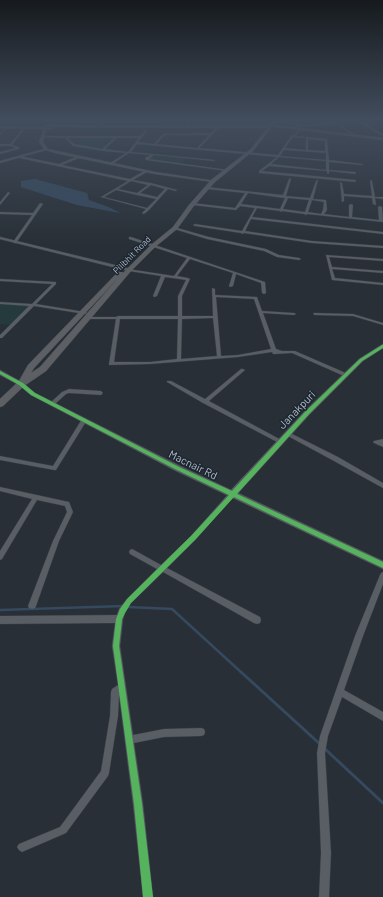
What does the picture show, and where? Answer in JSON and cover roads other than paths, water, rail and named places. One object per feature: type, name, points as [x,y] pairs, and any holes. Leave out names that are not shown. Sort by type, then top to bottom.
[{"type":"highway","points":[[152,246],[211,181],[236,161]]},
{"type":"highway","name":"Pilibhit Road","points":[[0,404],[21,384],[43,369],[126,270],[152,246],[175,228],[211,181]]},
{"type":"street","points":[[42,161],[176,190]]},
{"type":"street","points":[[60,165],[69,161]]},
{"type":"street","points":[[96,161],[146,171],[211,181]]},
{"type":"street","points":[[111,164],[115,161]]},
{"type":"street","points":[[159,161],[224,170]]},
{"type":"street","points":[[182,164],[185,161]]},
{"type":"street","points":[[273,161],[260,172],[355,181]]},
{"type":"street","points":[[328,179],[328,161],[362,164]]},
{"type":"street","points":[[268,165],[355,173]]},
{"type":"street","points":[[292,175],[293,168]]},
{"type":"street","points":[[146,171],[102,198],[148,209]]},
{"type":"street","points":[[281,211],[290,179]]},
{"type":"street","points":[[306,214],[317,181]]},
{"type":"street","points":[[371,181],[375,204]]},
{"type":"street","points":[[341,183],[343,201]]},
{"type":"street","points":[[137,194],[151,184]]},
{"type":"street","points":[[144,213],[167,188]]},
{"type":"street","points":[[207,188],[325,201],[326,210],[322,215]]},
{"type":"street","points":[[116,189],[157,198]]},
{"type":"street","points":[[0,204],[9,193]]},
{"type":"street","points":[[193,204],[236,209],[247,193]]},
{"type":"street","points":[[343,195],[383,198]]},
{"type":"street","points":[[15,242],[41,204]]},
{"type":"street","points":[[238,205],[306,214],[382,221],[380,207]]},
{"type":"street","points":[[350,218],[351,205]]},
{"type":"street","points":[[242,232],[256,208]]},
{"type":"street","points":[[0,213],[34,214]]},
{"type":"street","points":[[250,218],[383,233]]},
{"type":"street","points":[[195,225],[312,242],[383,247]]},
{"type":"street","points":[[175,228],[208,238],[265,250],[278,256],[299,258]]},
{"type":"street","points":[[0,238],[126,270],[188,279],[180,296],[179,360]]},
{"type":"street","points":[[130,238],[264,282],[264,292]]},
{"type":"street","points":[[383,260],[327,256],[333,280],[383,284]]},
{"type":"street","points":[[175,278],[189,258]]},
{"type":"street","points":[[331,268],[383,272]]},
{"type":"street","points":[[231,286],[235,273]]},
{"type":"street","points":[[155,296],[162,276]]},
{"type":"street","points":[[0,280],[55,283],[0,337]]},
{"type":"street","points":[[213,289],[218,357]]},
{"type":"street","points":[[214,296],[256,298],[274,350]]},
{"type":"street","points":[[0,303],[33,305],[87,315],[118,317],[215,317]]},
{"type":"street","points":[[261,312],[294,314]]},
{"type":"street","points":[[315,314],[353,315],[383,324]]},
{"type":"street","points":[[118,317],[111,364],[238,356],[274,350],[293,352],[346,376]]},
{"type":"street","name":"Janakpuri","points":[[232,494],[280,442],[361,360],[383,346]]},
{"type":"street","points":[[205,402],[243,370]]},
{"type":"street","name":"Macnair Rd","points":[[0,372],[21,384],[33,394],[177,468],[383,565]]},
{"type":"street","points":[[169,382],[280,442]]},
{"type":"street","points":[[52,404],[64,393],[69,391],[101,393]]},
{"type":"street","points":[[0,458],[54,468],[84,420]]},
{"type":"street","points":[[288,434],[383,486]]},
{"type":"street","points":[[383,441],[376,442],[383,445]]},
{"type":"street","points":[[0,489],[67,504],[70,512],[56,541],[32,606]]},
{"type":"street","points":[[148,897],[138,804],[116,646],[121,615],[129,601],[193,538],[232,494]]},
{"type":"street","points":[[0,557],[36,497]]},
{"type":"street","points":[[132,552],[257,620]]},
{"type":"street","points":[[324,897],[326,853],[321,753],[324,736],[383,575]]},
{"type":"street","points":[[0,621],[121,615]]},
{"type":"street","points":[[22,847],[63,830],[105,773],[114,716],[115,692],[122,688]]},
{"type":"street","points":[[340,692],[383,717]]},
{"type":"street","points":[[129,740],[164,733],[201,732]]},
{"type":"water","points":[[35,179],[87,193],[89,200],[120,213],[77,205],[21,187],[21,181]]},
{"type":"waterway","points":[[0,610],[124,606]]},
{"type":"waterway","points":[[128,607],[172,609],[242,673]]},
{"type":"waterway","points":[[241,672],[321,745]]},
{"type":"waterway","points":[[324,748],[383,803]]}]
